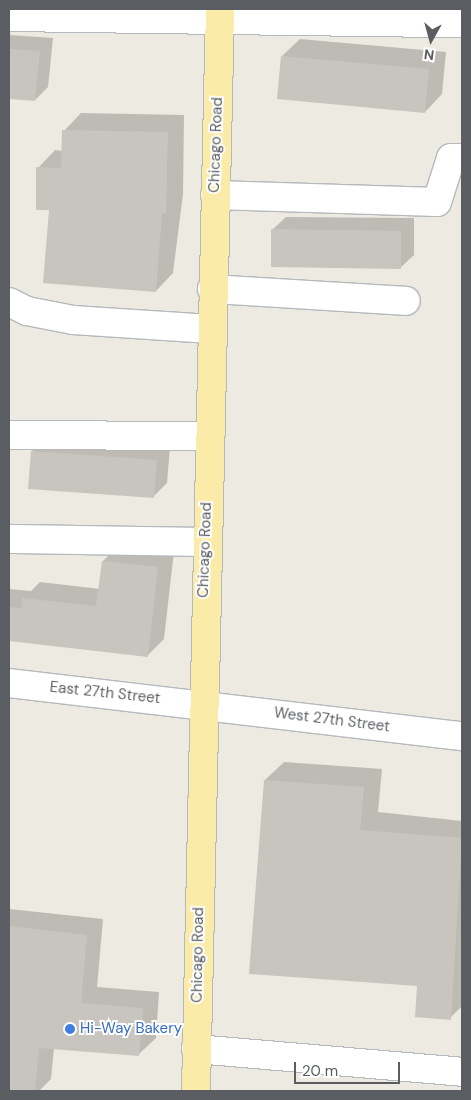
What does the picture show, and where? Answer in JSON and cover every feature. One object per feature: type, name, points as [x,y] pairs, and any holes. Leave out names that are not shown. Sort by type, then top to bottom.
[{"type":"main road","name":"Chicago Road","points":[[196,1091],[201,704],[220,14]]},
{"type":"street","points":[[9,17],[220,14],[462,23]]},
{"type":"street","points":[[215,195],[437,202],[457,158]]},
{"type":"street","points":[[212,289],[406,301]]},
{"type":"street","points":[[9,302],[73,320],[211,329]]},
{"type":"street","points":[[9,435],[208,436]]},
{"type":"street","points":[[9,539],[206,542]]},
{"type":"street","name":"East 27th Street","points":[[9,683],[201,704]]},
{"type":"street","name":"West 27th Street","points":[[201,704],[462,736]]},
{"type":"street","points":[[196,1049],[462,1072]]},
{"type":"building","points":[[9,49],[40,51],[35,101],[9,99]]},
{"type":"building","points":[[281,56],[429,69],[425,113],[277,99]]},
{"type":"building","points":[[62,130],[168,132],[166,213],[162,213],[156,292],[43,283],[49,210],[36,210],[36,167],[61,168]]},
{"type":"building","points":[[271,229],[401,231],[401,269],[271,267]]},
{"type":"building","points":[[31,451],[157,460],[154,498],[28,489]]},
{"type":"building","points":[[102,561],[158,567],[148,657],[9,641],[9,607],[21,608],[22,598],[96,606]]},
{"type":"building","points":[[264,780],[364,787],[360,830],[462,838],[451,1020],[415,1017],[417,986],[249,974]]},
{"type":"building","points":[[9,926],[87,935],[81,1003],[143,1008],[139,1056],[39,1048],[35,1091],[9,1091]]},
{"type":"place","name":"Hi-Way Bakery","points":[[70,1029]]}]
